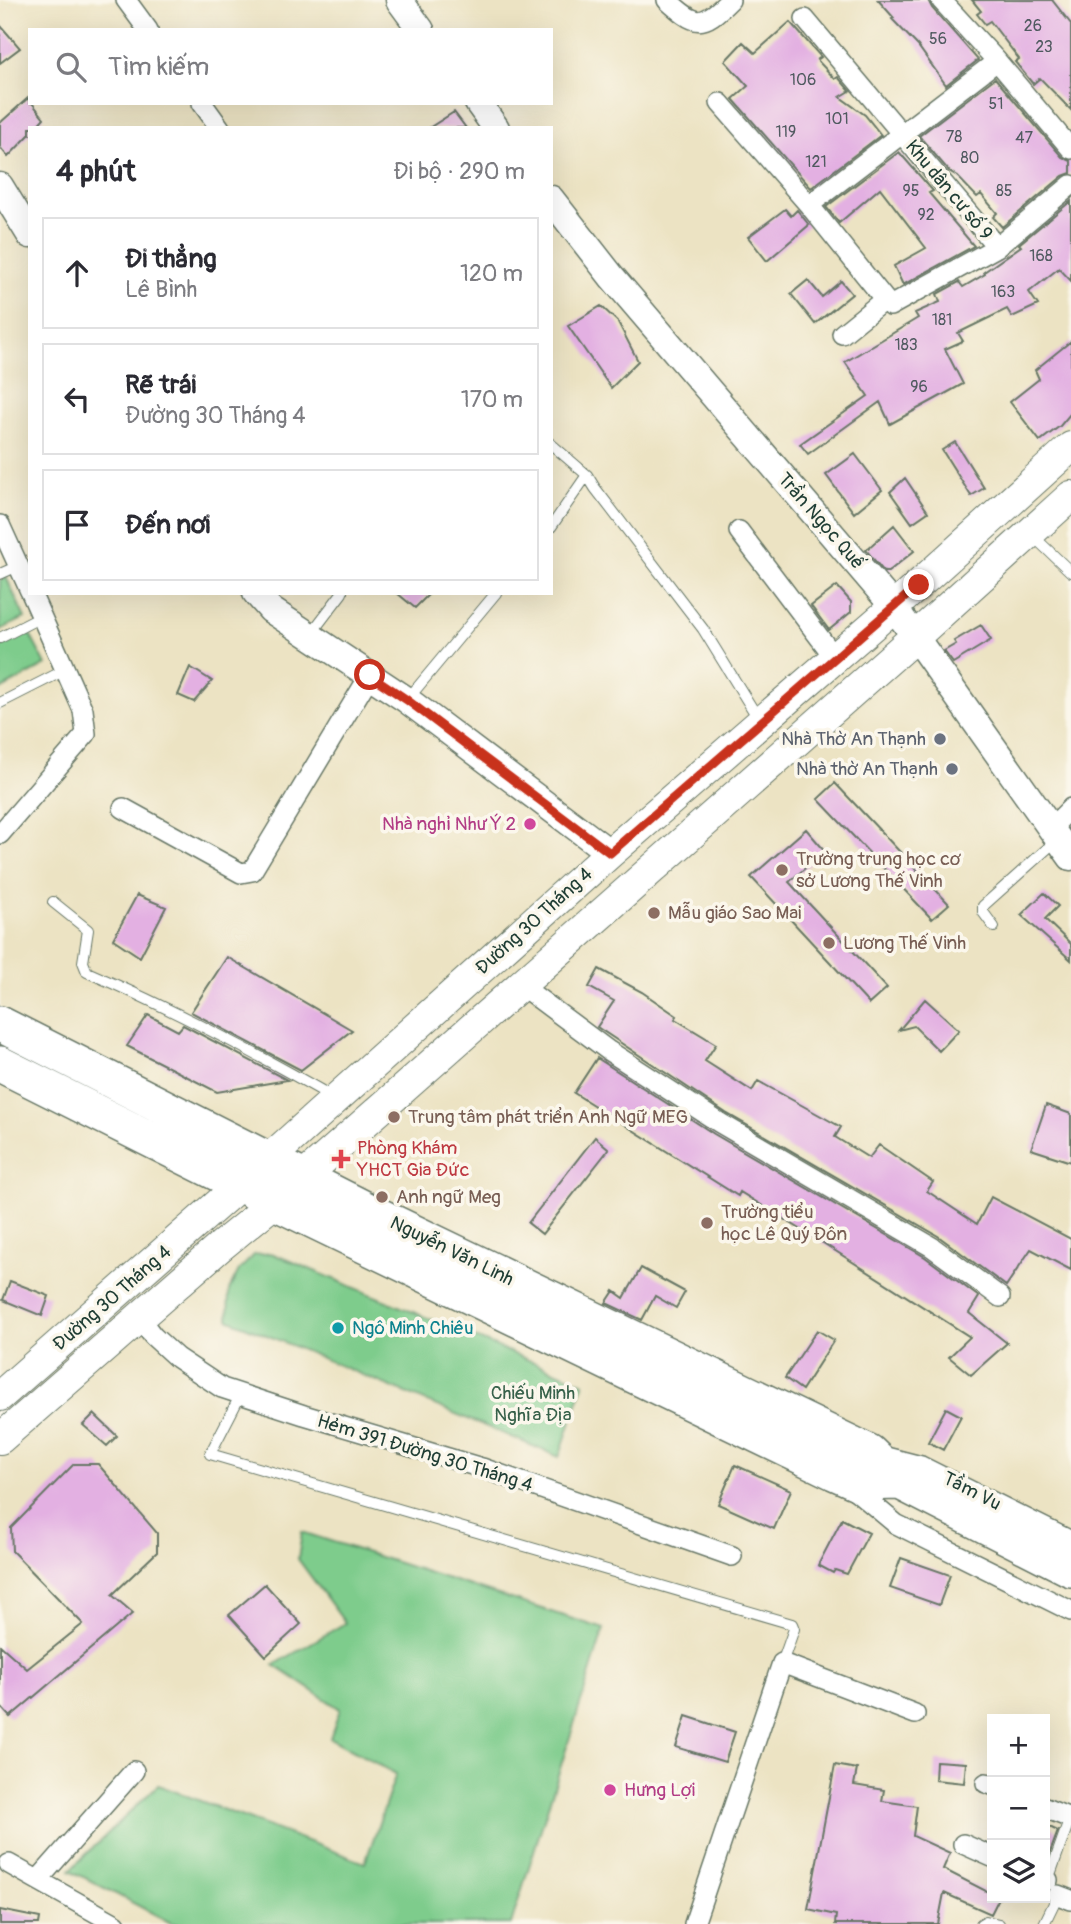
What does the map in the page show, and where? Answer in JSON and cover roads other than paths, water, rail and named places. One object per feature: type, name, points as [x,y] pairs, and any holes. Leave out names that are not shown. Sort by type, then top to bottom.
[{"type":"highway","name":"Nguyễn Văn Linh","points":[[0,1024],[379,1216],[869,1452],[900,1482],[1071,1569]]},
{"type":"highway","name":"Nguyễn Văn Linh","points":[[0,1064],[275,1202],[834,1472],[859,1483],[900,1482]]},
{"type":"main road","name":"Đường 30 Tháng 4","points":[[0,1396],[610,853],[894,607],[1071,447]]},
{"type":"main road","name":"Đường 30 Tháng 4","points":[[0,1439],[275,1202],[1071,496]]},
{"type":"street","points":[[126,0],[147,28]]},
{"type":"street","points":[[399,0],[420,28]]},
{"type":"street","points":[[667,0],[695,21],[711,18],[730,0]]},
{"type":"street","points":[[941,0],[1071,149]]},
{"type":"street","name":"Khu dân cư số 9","points":[[805,19],[997,247]]},
{"type":"street","name":"Khu dân cư số 9","points":[[809,205],[997,61]]},
{"type":"street","points":[[720,103],[809,205],[884,300]]},
{"type":"street","points":[[203,105],[219,126]]},
{"type":"street","points":[[479,105],[495,126]]},
{"type":"street","name":"Khu dân cư số 9","points":[[842,334],[884,300],[890,306],[997,247],[1071,184]]},
{"type":"street","points":[[0,186],[28,232]]},
{"type":"street","name":"Trần Ngọc Quế","points":[[553,202],[611,278],[894,607],[1060,841]]},
{"type":"street","points":[[0,524],[28,588]]},
{"type":"street","points":[[739,531],[835,658]]},
{"type":"street","points":[[0,834],[86,734],[83,710],[31,595]]},
{"type":"street","points":[[258,595],[271,610],[407,700],[610,853]]},
{"type":"street","points":[[123,808],[241,873],[252,871],[370,675]]},
{"type":"street","points":[[1060,841],[1071,808]]},
{"type":"street","points":[[519,984],[609,1051],[720,1123],[932,1247],[1000,1297]]},
{"type":"street","name":"Hẻm 391 Đường 30 Tháng 4","points":[[139,1318],[153,1336],[177,1358],[222,1388],[482,1468],[732,1556]]},
{"type":"street","name":"Tầm Vu","points":[[869,1452],[921,1466],[1071,1541]]},
{"type":"street","points":[[834,1472],[896,1524],[1071,1611]]},
{"type":"street","points":[[694,1924],[782,1663],[915,1714]]},
{"type":"street","points":[[38,1880],[134,1771]]},
{"type":"street","points":[[1050,1810],[1070,1818]]},
{"type":"street","points":[[963,1844],[987,1855]]},
{"type":"street","points":[[9,1864],[116,1924]]},
{"type":"lane","points":[[553,446],[587,475],[703,629],[755,713],[764,720]]},
{"type":"lane","points":[[553,524],[587,475]]},
{"type":"lane","points":[[1030,534],[1071,572]]},
{"type":"lane","points":[[0,574],[18,566]]},
{"type":"lane","points":[[310,635],[340,595]]},
{"type":"lane","points":[[407,700],[479,617],[495,595]]},
{"type":"lane","points":[[0,638],[41,617]]},
{"type":"lane","points":[[0,703],[65,670]]},
{"type":"lane","points":[[994,927],[983,912],[983,906],[1060,841]]},
{"type":"lane","points":[[53,902],[88,930],[83,962],[87,972],[127,989],[282,1067],[336,1099]]},
{"type":"lane","points":[[240,1394],[210,1454],[792,1625],[794,1629],[782,1663]]},
{"type":"lane","points":[[1044,1924],[1055,1888],[1070,1818]]},
{"type":"lane","points":[[981,1924],[999,1924]]},
{"type":"place","name":"Nhà Thờ An Thạnh","points":[[940,739]]},
{"type":"place","name":"Nhà thờ An Thạnh","points":[[952,769]]},
{"type":"place","name":"Nhà nghỉ Như Ý 2","points":[[530,824]]},
{"type":"place","name":"Trường trung học cơ sở Lương Thế Vinh","points":[[782,870]]},
{"type":"place","name":"Mẫu giáo Sao Mai","points":[[654,913]]},
{"type":"place","name":"Lương Thế Vinh","points":[[829,943]]},
{"type":"place","name":"Trung tâm phát triển Anh Ngữ MEG","points":[[394,1117]]},
{"type":"place","name":"Phòng Khám YHCT Gia Đức","points":[[341,1159]]},
{"type":"place","name":"Anh ngữ Meg","points":[[382,1197]]},
{"type":"place","name":"Trường tiểu học Lê Quý Đôn","points":[[707,1223]]},
{"type":"place","name":"Ngô Minh Chiêu","points":[[338,1328]]},
{"type":"place","name":"Hưng Lợi","points":[[610,1790]]},
{"type":"park label","name":"Chiếu Minh Nghĩa Địa","points":[[533,1404]]}]
